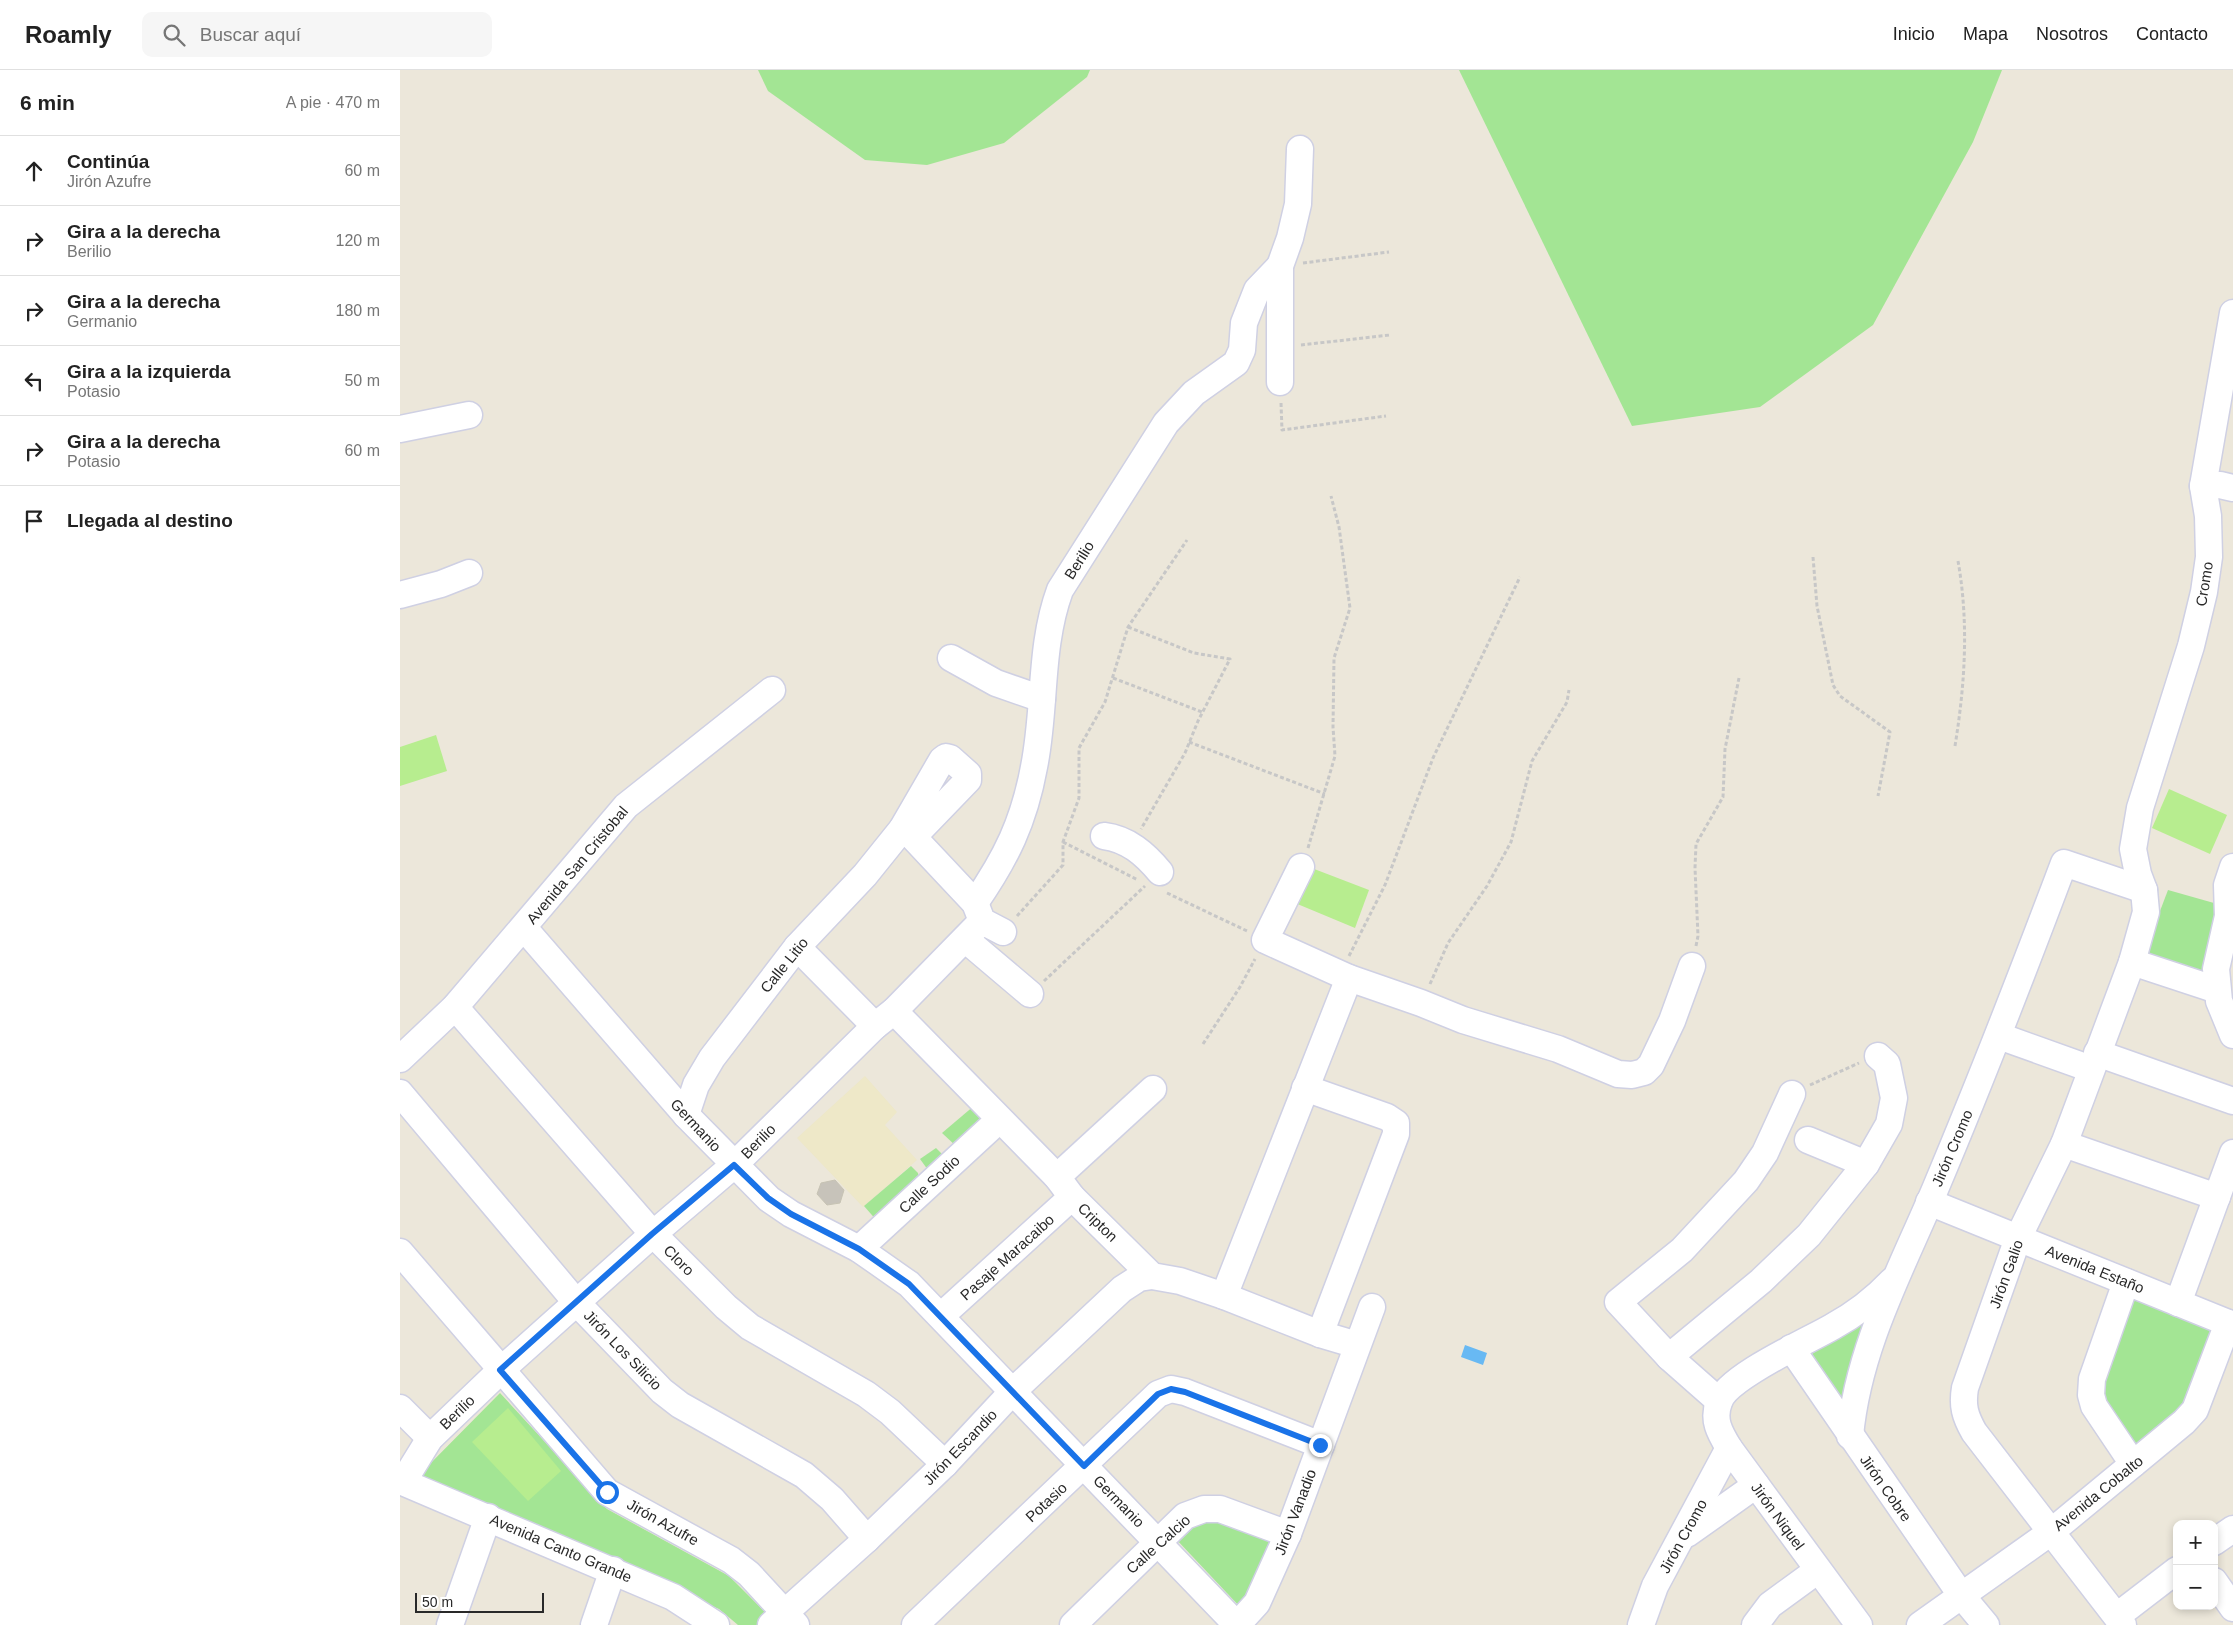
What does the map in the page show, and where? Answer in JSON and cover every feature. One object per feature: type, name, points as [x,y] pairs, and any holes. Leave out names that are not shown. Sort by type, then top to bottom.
[{"type":"street","points":[[1280,382],[1281,347],[1278,294],[1280,266],[1290,238],[1298,204],[1300,149]]},
{"type":"street","name":"Berilio","points":[[401,1481],[430,1438],[500,1370],[652,1234],[734,1165],[981,924],[1000,866],[1017,831],[1034,768],[1047,638],[1052,611],[1060,590],[1166,423],[1194,393],[1236,363],[1242,350],[1244,323],[1257,290],[1280,266]]},
{"type":"street","name":"Cromo","points":[[2133,849],[2140,808],[2191,646],[2204,592],[2209,557],[2208,516],[2203,486],[2233,313]]},
{"type":"street","points":[[400,429],[469,415]]},
{"type":"street","points":[[2203,486],[2220,485],[2233,488]]},
{"type":"street","points":[[400,595],[441,584],[469,573]]},
{"type":"street","points":[[951,658],[996,683],[1042,699]]},
{"type":"street","name":"Avenida San Cristobal","points":[[400,1059],[455,1007],[626,806],[772,690]]},
{"type":"street","name":"Calle Litio","points":[[686,1116],[696,1085],[712,1058],[796,947],[908,833],[981,924]]},
{"type":"street","points":[[1104,836],[1117,838],[1132,845],[1160,872]]},
{"type":"street","name":"Jirón Galio","points":[[2120,1621],[1974,1432],[1965,1416],[1962,1403],[1965,1388],[2018,1238],[2064,1144],[2132,962],[2146,912],[2144,890],[2138,874],[2133,849]]},
{"type":"street","name":"Jirón Cromo","points":[[1850,1436],[1855,1389],[1896,1276],[1930,1202],[1999,1036],[2064,863],[2144,890]]},
{"type":"street","points":[[2233,866],[2227,885],[2228,916],[2216,969],[2217,990],[2233,1035]]},
{"type":"street","points":[[1301,867],[1264,940],[1344,976],[1422,1002],[1463,1020],[1558,1049],[1618,1074],[1632,1075],[1644,1072],[1651,1065],[1672,1021],[1692,966]]},
{"type":"street","points":[[981,924],[1030,994]]},
{"type":"street","name":"Germanio","points":[[524,928],[686,1116],[734,1165],[768,1198],[791,1214],[859,1249],[909,1284],[1237,1625]]},
{"type":"street","name":"Cripton","points":[[796,947],[885,1019],[1000,1120],[1057,1177],[1072,1197],[1152,1276]]},
{"type":"street","points":[[2132,962],[2217,990]]},
{"type":"street","points":[[1224,1296],[1305,1088],[1344,976]]},
{"type":"street","name":"Cloro","points":[[455,1007],[652,1234],[726,1307],[750,1327],[866,1394],[890,1412],[945,1464]]},
{"type":"street","points":[[1999,1036],[2233,1101]]},
{"type":"street","points":[[1669,1357],[1761,1281],[1809,1235],[1866,1164],[1889,1124],[1894,1098],[1887,1064],[1878,1056]]},
{"type":"street","points":[[1305,1088],[1387,1117],[1396,1123],[1396,1134],[1320,1334]]},
{"type":"street","points":[[1057,1177],[1154,1089]]},
{"type":"street","points":[[1792,1094],[1765,1153],[1746,1180],[1682,1250],[1618,1302],[1669,1357],[1719,1401],[1726,1389],[1877,1297],[1896,1276]]},
{"type":"street","name":"Jirón Los Silicio","points":[[405,1111],[576,1302],[662,1391],[680,1405],[804,1475],[832,1499],[866,1539]]},
{"type":"street","name":"Calle Sodio","points":[[859,1249],[1000,1120]]},
{"type":"street","points":[[1808,1140],[1866,1164]]},
{"type":"street","points":[[2064,1144],[2217,1198]]},
{"type":"street","points":[[2178,1303],[2233,1153]]},
{"type":"street","name":"Pasaje Maracaibo","points":[[941,1316],[1072,1197]]},
{"type":"street","name":"Avenida Estaño","points":[[1930,1202],[2231,1324]]},
{"type":"street","name":"Jirón Azufre","points":[[400,1252],[607,1492],[731,1560],[749,1574],[784,1621]]},
{"type":"street","points":[[1152,1276],[1180,1281],[1224,1296],[1320,1334],[1357,1345]]},
{"type":"street","name":"Jirón Escandio","points":[[784,1621],[945,1464],[1013,1391],[1122,1289],[1139,1278],[1152,1276]]},
{"type":"street","points":[[2126,1282],[2092,1379],[2091,1395],[2094,1406],[2133,1464]]},
{"type":"street","name":"Jirón Vanadio","points":[[1237,1625],[1257,1604],[1288,1534],[1372,1308]]},
{"type":"street","name":"Avenida Cobalto","points":[[1920,1625],[2051,1532],[2184,1422],[2195,1410],[2231,1324]]},
{"type":"street","name":"Jirón Cobre","points":[[1791,1348],[1961,1595],[1986,1625]]},
{"type":"street","name":"Potasio","points":[[932,1619],[1158,1394],[1171,1389],[1185,1392],[1320,1445]]},
{"type":"street","name":"Jirón Niquel","points":[[1719,1401],[1716,1415],[1718,1431],[1859,1625]]},
{"type":"street","points":[[400,1408],[430,1438]]},
{"type":"street","name":"Jirón Cromo","points":[[1641,1625],[1655,1586],[1729,1448]]},
{"type":"street","name":"Avenida Canto Grande","points":[[401,1481],[673,1597],[716,1625]]},
{"type":"street","points":[[1682,1538],[1756,1485]]},
{"type":"street","name":"Calle Calcio","points":[[1073,1625],[1185,1516],[1204,1509],[1220,1508],[1288,1534]]},
{"type":"street","points":[[450,1625],[488,1517]]},
{"type":"street","points":[[2218,1539],[2233,1529]]},
{"type":"street","points":[[594,1625],[613,1570]]},
{"type":"street","points":[[1755,1625],[1770,1605],[1818,1570]]},
{"type":"street","points":[[2120,1621],[2173,1574]]},
{"type":"street","points":[[2218,1587],[2233,1608]]},
{"type":"path","points":[[1280,266],[1389,252]]},
{"type":"path","points":[[1281,347],[1390,335]]},
{"type":"path","points":[[1280,382],[1282,430],[1386,416]]},
{"type":"path","points":[[1301,867],[1325,794],[1335,756],[1332,727],[1334,658],[1350,608],[1339,527],[1330,496]]},
{"type":"path","points":[[981,924],[1063,865],[1063,842],[1079,798],[1079,748],[1105,702],[1128,627],[1187,540]]},
{"type":"path","points":[[1813,557],[1817,606],[1833,685],[1840,696],[1890,732],[1878,796]]},
{"type":"path","points":[[1955,746],[1962,702],[1965,644],[1963,592],[1958,561]]},
{"type":"path","points":[[1344,976],[1385,885],[1433,758],[1520,577]]},
{"type":"path","points":[[1128,627],[1194,653],[1230,659],[1202,712],[1190,742],[1132,845]]},
{"type":"path","points":[[1113,678],[1202,712]]},
{"type":"path","points":[[1692,966],[1698,936],[1696,844],[1723,796],[1725,749],[1731,710],[1739,678]]},
{"type":"path","points":[[1422,1002],[1448,944],[1487,886],[1511,842],[1532,761],[1567,702],[1569,690]]},
{"type":"path","points":[[1190,742],[1325,794]]},
{"type":"path","points":[[1030,994],[1160,872]]},
{"type":"path","points":[[1204,1044],[1240,987],[1264,940]]},
{"type":"path","points":[[1792,1094],[1878,1056]]},
{"type":"shaded area","points":[[865,1076],[897,1112],[885,1125],[917,1160],[863,1207],[797,1138]]},
{"type":"green space","points":[[758,70],[1090,70],[1087,77],[1004,143],[927,165],[865,160],[768,91]]},
{"type":"green space","points":[[1459,70],[2002,70],[1973,142],[1873,325],[1760,407],[1632,426]]},
{"type":"green space","points":[[436,735],[447,771],[400,786],[400,747]]},
{"type":"green space","points":[[2169,789],[2227,815],[2210,854],[2152,828]]},
{"type":"green space","points":[[1309,867],[1369,890],[1355,928],[1295,903]]},
{"type":"green space","points":[[2168,890],[2221,905],[2206,981],[2141,961]]},
{"type":"green space","points":[[975,1105],[986,1115],[956,1146],[942,1133]]},
{"type":"green space","points":[[936,1148],[943,1155],[928,1170],[920,1159]]},
{"type":"green space","points":[[911,1166],[918,1173],[919,1182],[878,1222],[864,1206]]},
{"type":"green space","points":[[2131,1294],[2219,1329],[2188,1408],[2134,1456],[2100,1405],[2097,1381]]},
{"type":"green space","points":[[1879,1308],[1842,1404],[1809,1356]]},
{"type":"green space","points":[[500,1393],[607,1509],[729,1576],[768,1615],[759,1625],[738,1625],[719,1609],[417,1477]]},
{"type":"green space","points":[[508,1408],[561,1471],[528,1501],[472,1442]]},
{"type":"green space","points":[[1200,1516],[1291,1538],[1242,1609],[1175,1538]]},
{"type":"water","points":[[1465,1345],[1487,1353],[1483,1365],[1461,1357]]},
{"type":"building","points":[[835,1180],[844,1190],[840,1203],[827,1205],[817,1194],[821,1183]]},
{"type":"route","points":[[607,1492],[500,1370],[652,1234],[734,1165],[768,1198],[791,1214],[859,1249],[909,1284],[1084,1466],[1158,1394],[1171,1389],[1185,1392],[1320,1445]]}]
